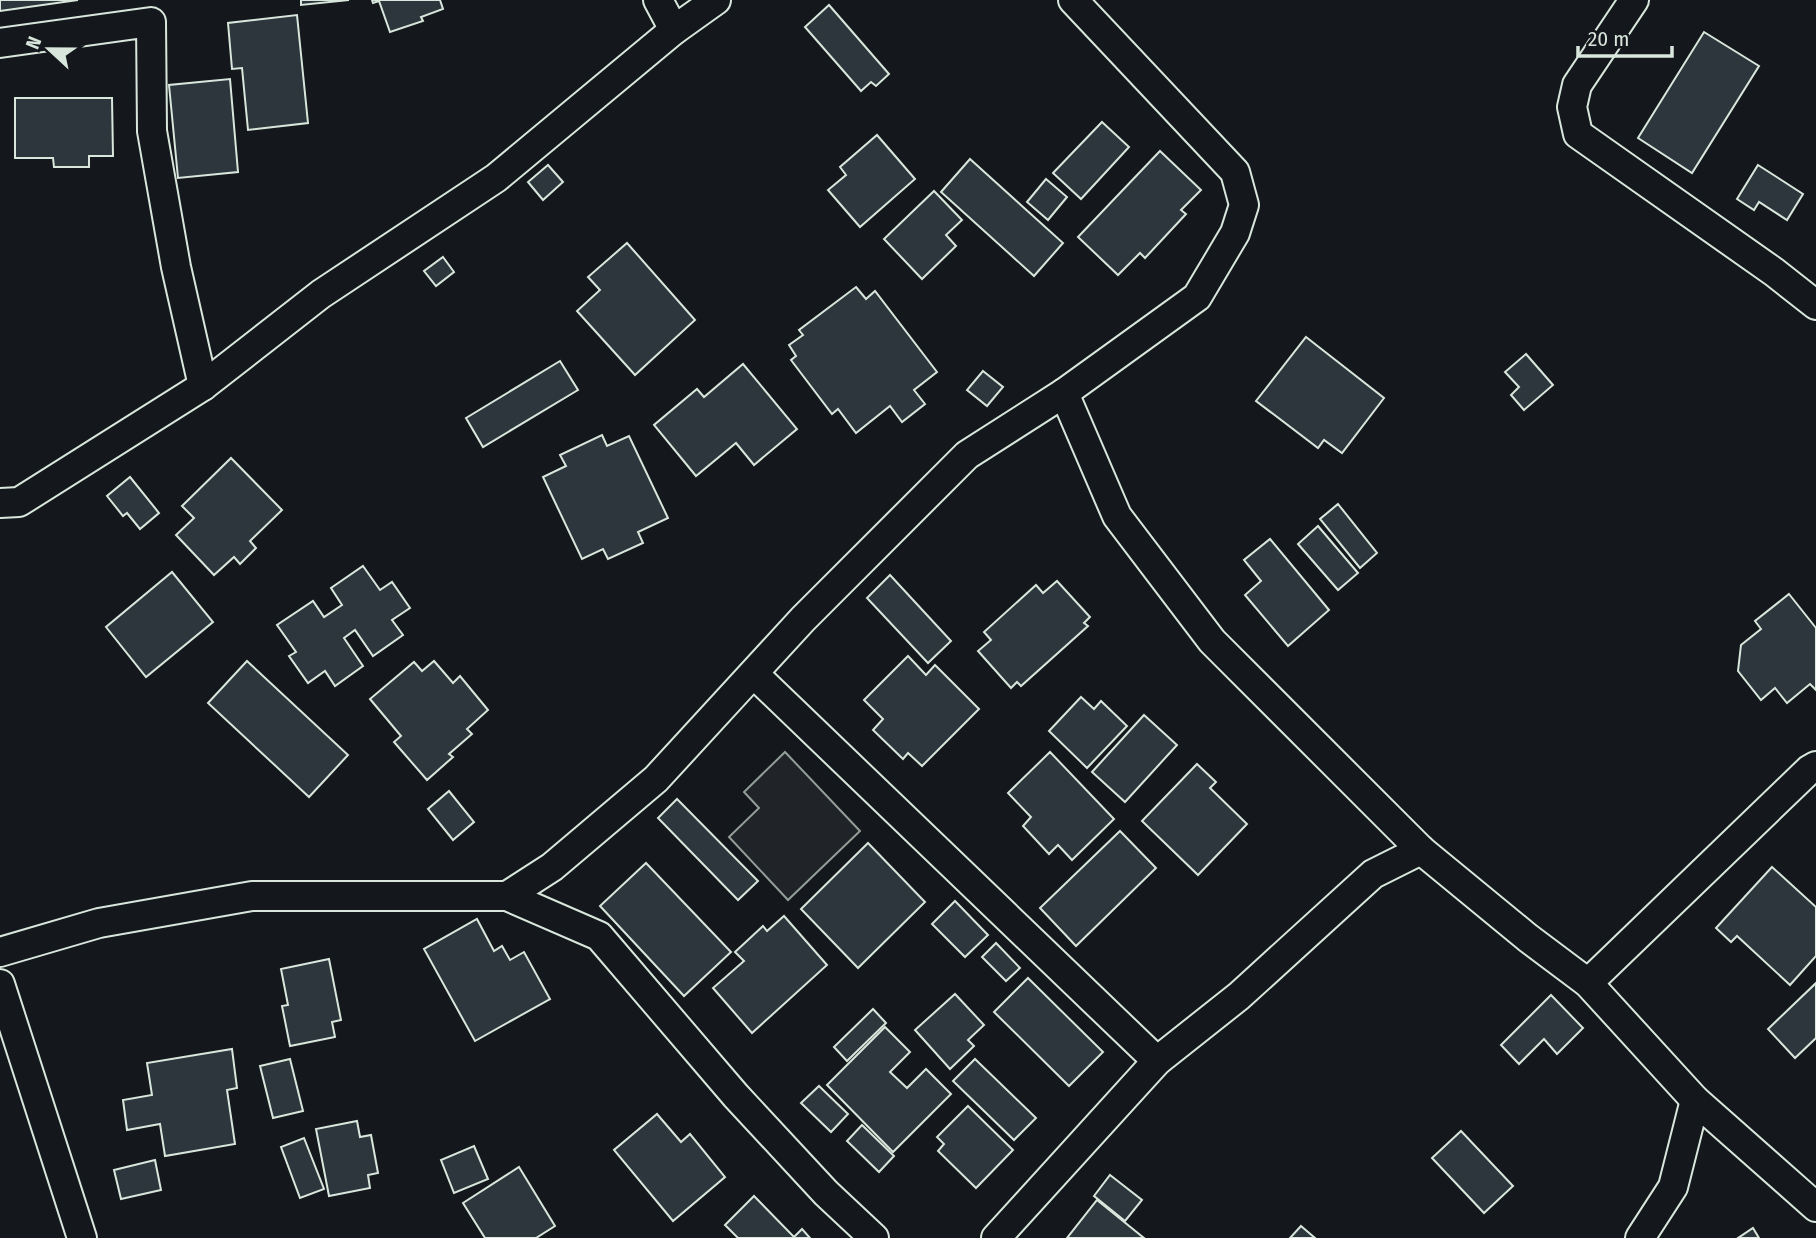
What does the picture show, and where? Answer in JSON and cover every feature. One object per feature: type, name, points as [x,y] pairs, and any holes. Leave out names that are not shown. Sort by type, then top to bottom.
[{"type":"street","points":[[658,0],[674,30]]},
{"type":"street","points":[[0,503],[19,502],[203,386],[321,294],[496,178],[674,30],[716,0]]},
{"type":"street","points":[[507,896],[552,867],[656,779],[803,619],[967,455],[1064,393],[1197,297],[1235,233],[1244,205],[1234,172],[1073,0]]},
{"type":"street","points":[[1634,0],[1577,85],[1572,107],[1578,134],[1774,272],[1816,306]]},
{"type":"street","points":[[0,43],[151,11],[152,131],[176,267],[203,386]]},
{"type":"street","points":[[1064,393],[1117,516],[1212,641],[1421,850],[1528,938],[1588,983],[1695,1100],[1816,1207]]},
{"type":"street","points":[[754,674],[1157,1061]]},
{"type":"street","points":[[1588,983],[1751,824],[1816,766]]},
{"type":"street","points":[[996,1238],[1157,1061],[1239,996],[1373,874],[1421,850]]},
{"type":"street","points":[[0,952],[99,923],[252,896],[507,896],[599,936],[745,1106],[826,1193],[874,1238]]},
{"type":"street","points":[[0,984],[7,1037],[82,1238]]},
{"type":"street","points":[[1640,1238],[1673,1187],[1695,1100]]},
{"type":"shaded area","points":[[785,752],[860,831],[788,900],[729,837],[759,808],[744,792]]},
{"type":"building","points":[[0,0],[78,0],[0,11]]},
{"type":"building","points":[[301,0],[349,0],[301,5]]},
{"type":"building","points":[[372,0],[440,0],[443,9],[421,17],[423,21],[390,32],[379,1],[373,3]]},
{"type":"building","points":[[829,5],[889,74],[876,86],[871,82],[861,91],[805,27]]},
{"type":"building","points":[[297,15],[308,123],[248,130],[242,68],[232,69],[228,23]]},
{"type":"building","points":[[1704,32],[1759,66],[1692,173],[1638,138]]},
{"type":"building","points":[[230,79],[238,172],[178,178],[169,85]]},
{"type":"building","points":[[15,98],[112,98],[113,156],[89,156],[89,167],[54,167],[53,158],[15,158]]},
{"type":"building","points":[[1102,122],[1129,147],[1081,199],[1053,173]]},
{"type":"building","points":[[877,135],[915,179],[860,227],[828,190],[846,175],[840,167]]},
{"type":"building","points":[[1160,151],[1201,190],[1181,210],[1186,214],[1145,258],[1140,253],[1118,275],[1078,237]]},
{"type":"building","points":[[970,159],[1063,243],[1034,276],[941,192]]},
{"type":"building","points":[[548,165],[563,182],[543,200],[528,182]]},
{"type":"building","points":[[1758,165],[1803,194],[1787,220],[1759,202],[1754,210],[1737,199]]},
{"type":"building","points":[[1046,179],[1067,197],[1048,220],[1027,202]]},
{"type":"building","points":[[934,191],[962,220],[946,235],[956,246],[922,279],[884,239]]},
{"type":"building","points":[[627,243],[695,320],[635,375],[577,311],[600,290],[588,277]]},
{"type":"building","points":[[443,257],[454,272],[436,286],[424,271]]},
{"type":"building","points":[[856,287],[866,299],[875,291],[937,372],[914,390],[925,404],[902,422],[890,406],[856,433],[838,409],[832,414],[791,360],[796,356],[789,345],[803,335],[799,330]]},
{"type":"building","points":[[1306,337],[1384,398],[1342,453],[1324,440],[1318,448],[1256,401]]},
{"type":"building","points":[[1526,354],[1553,385],[1524,410],[1511,395],[1519,387],[1505,372]]},
{"type":"building","points":[[560,361],[578,390],[483,447],[466,418]]},
{"type":"building","points":[[743,364],[797,429],[754,465],[736,443],[696,476],[654,425],[697,389],[704,397]]},
{"type":"building","points":[[983,371],[1003,387],[987,406],[967,390]]},
{"type":"building","points":[[602,435],[607,446],[629,436],[668,518],[638,532],[643,543],[608,559],[603,549],[582,559],[543,477],[566,466],[560,455]]},
{"type":"building","points":[[231,458],[282,510],[250,541],[256,548],[240,564],[234,557],[214,575],[176,535],[194,518],[182,506]]},
{"type":"building","points":[[130,477],[159,513],[140,529],[127,513],[123,516],[107,496]]},
{"type":"building","points":[[1338,504],[1377,553],[1360,568],[1320,519]]},
{"type":"building","points":[[1318,526],[1358,573],[1338,590],[1298,544]]},
{"type":"building","points":[[1270,539],[1329,610],[1288,646],[1245,595],[1261,581],[1244,560]]},
{"type":"building","points":[[363,566],[380,590],[392,582],[410,608],[392,620],[403,635],[373,656],[355,630],[344,638],[363,666],[335,686],[325,671],[308,683],[289,656],[296,652],[277,625],[313,601],[324,617],[342,605],[331,588]]},
{"type":"building","points":[[172,572],[213,622],[146,677],[106,627]]},
{"type":"building","points":[[890,575],[951,641],[928,663],[867,598]]},
{"type":"building","points":[[1057,581],[1090,617],[1084,623],[1088,626],[1021,686],[1017,682],[1011,688],[978,651],[991,640],[984,632],[1036,585],[1043,593]]},
{"type":"building","points":[[1789,594],[1816,628],[1816,690],[1810,684],[1787,703],[1775,688],[1761,700],[1738,671],[1741,645],[1761,629],[1755,621]]},
{"type":"building","points":[[908,656],[926,675],[935,665],[979,709],[922,766],[908,753],[903,759],[873,730],[883,719],[864,700]]},
{"type":"building","points":[[247,661],[348,755],[309,797],[208,703]]},
{"type":"building","points":[[434,661],[453,683],[460,676],[488,710],[467,729],[472,734],[449,754],[453,757],[427,780],[394,742],[401,736],[370,699],[414,662],[422,671]]},
{"type":"building","points":[[1081,697],[1094,709],[1101,701],[1127,726],[1087,768],[1049,731]]},
{"type":"building","points":[[1144,715],[1177,745],[1125,802],[1092,772]]},
{"type":"building","points":[[1050,752],[1114,819],[1072,860],[1058,845],[1049,854],[1023,826],[1031,817],[1008,793]]},
{"type":"building","points":[[1197,764],[1216,782],[1210,788],[1247,824],[1198,875],[1142,821]]},
{"type":"building","points":[[449,791],[474,822],[453,840],[428,809]]},
{"type":"building","points":[[677,799],[758,881],[738,900],[658,818]]},
{"type":"building","points":[[1120,831],[1156,868],[1076,946],[1040,908]]},
{"type":"building","points":[[868,843],[925,902],[858,968],[801,909]]},
{"type":"building","points":[[646,863],[731,952],[684,996],[600,906]]},
{"type":"building","points":[[1772,867],[1816,907],[1816,956],[1790,985],[1737,936],[1731,942],[1716,928]]},
{"type":"building","points":[[955,901],[988,935],[965,957],[932,924]]},
{"type":"building","points":[[784,916],[827,965],[752,1033],[713,988],[744,961],[735,952],[763,926],[767,931]]},
{"type":"building","points":[[477,919],[494,951],[502,946],[510,960],[524,952],[550,999],[475,1041],[424,949]]},
{"type":"building","points":[[996,943],[1020,968],[1006,981],[982,957]]},
{"type":"building","points":[[329,959],[341,1020],[332,1022],[335,1037],[290,1046],[282,1006],[288,1005],[281,969]]},
{"type":"building","points":[[1028,978],[1103,1052],[1069,1086],[994,1012]]},
{"type":"building","points":[[1816,983],[1816,1038],[1795,1058],[1768,1029]]},
{"type":"building","points":[[955,994],[984,1025],[968,1040],[974,1046],[950,1069],[915,1030]]},
{"type":"building","points":[[1551,995],[1583,1028],[1557,1054],[1544,1039],[1519,1064],[1501,1045]]},
{"type":"building","points":[[873,1009],[886,1023],[847,1061],[834,1047]]},
{"type":"building","points":[[885,1027],[910,1052],[890,1072],[907,1088],[926,1069],[951,1094],[893,1152],[827,1085]]},
{"type":"building","points":[[232,1049],[237,1088],[227,1090],[235,1144],[165,1156],[160,1124],[127,1130],[123,1100],[152,1095],[147,1063]]},
{"type":"building","points":[[290,1059],[303,1111],[273,1118],[260,1066]]},
{"type":"building","points":[[975,1059],[1036,1118],[1014,1140],[953,1081]]},
{"type":"building","points":[[819,1086],[848,1114],[831,1132],[801,1103]]},
{"type":"building","points":[[968,1106],[1013,1150],[976,1188],[938,1151],[944,1144],[937,1137]]},
{"type":"building","points":[[657,1114],[681,1142],[690,1134],[725,1177],[673,1221],[614,1150]]},
{"type":"building","points":[[357,1121],[360,1137],[371,1135],[378,1173],[368,1175],[370,1188],[329,1196],[316,1129]]},
{"type":"building","points":[[862,1125],[894,1156],[879,1172],[847,1141]]},
{"type":"building","points":[[1461,1131],[1513,1186],[1484,1213],[1432,1158]]},
{"type":"building","points":[[304,1138],[324,1189],[300,1198],[281,1147]]},
{"type":"building","points":[[474,1146],[488,1179],[454,1193],[441,1160]]},
{"type":"building","points":[[155,1160],[161,1190],[121,1199],[114,1170]]},
{"type":"building","points":[[519,1167],[555,1226],[536,1238],[485,1238],[463,1203]]},
{"type":"building","points":[[1110,1175],[1142,1200],[1125,1221],[1094,1196]]},
{"type":"building","points":[[754,1196],[794,1237],[802,1229],[810,1238],[738,1238],[725,1225]]},
{"type":"building","points":[[1097,1200],[1144,1238],[1067,1238]]},
{"type":"building","points":[[1301,1226],[1315,1238],[1290,1238]]},
{"type":"building","points":[[1753,1228],[1759,1238],[1738,1238]]}]
